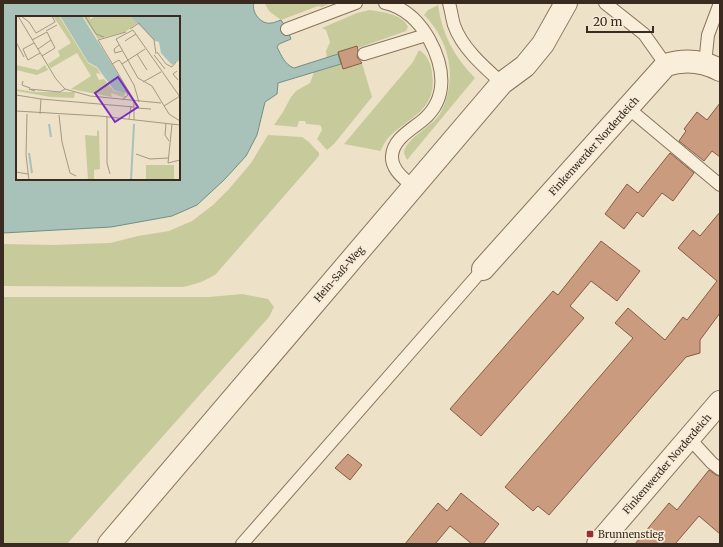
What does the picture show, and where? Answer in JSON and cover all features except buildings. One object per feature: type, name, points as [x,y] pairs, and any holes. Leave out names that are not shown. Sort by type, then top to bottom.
[{"type":"street","name":"Hein-Saß-Weg","points":[[109,544],[502,83],[525,66],[543,44],[565,3]]},
{"type":"street","points":[[666,65],[687,61],[712,67]]},
{"type":"street","name":"Finkenwerder Norderdeich","points":[[483,269],[666,65]]},
{"type":"street","name":"Finkenwerder Norderdeich","points":[[598,544],[720,402]]},
{"type":"lane","points":[[287,29],[356,3]]},
{"type":"lane","points":[[385,3],[400,8],[420,24],[434,48],[440,65],[442,81],[438,97],[428,115],[399,140],[393,150],[392,161],[395,170],[414,188]]},
{"type":"lane","points":[[449,3],[454,25],[468,50],[502,83]]},
{"type":"lane","points":[[605,3],[644,34],[666,65]]},
{"type":"lane","points":[[712,67],[708,36],[720,3]]},
{"type":"lane","points":[[364,54],[426,35]]},
{"type":"lane","points":[[628,108],[720,185]]},
{"type":"lane","points":[[242,544],[483,269]]},
{"type":"lane","points":[[689,438],[712,463],[720,469]]},
{"type":"green space","points":[[265,3],[331,3],[322,7],[318,6],[281,20],[270,11]]},
{"type":"green space","points":[[438,5],[443,26],[450,44],[461,62],[475,78],[407,160],[404,153],[405,148],[408,143],[433,122],[441,112],[449,88],[450,76],[447,54],[438,33],[424,15],[428,10]]},
{"type":"green space","points":[[370,10],[397,16],[402,19],[408,27],[406,31],[358,48],[356,46],[338,52],[338,54],[327,58],[326,51],[330,42],[326,30],[322,28],[357,13]]},
{"type":"green space","points":[[419,50],[428,60],[432,73],[432,89],[429,101],[422,110],[387,140],[381,151],[344,144],[413,62]]},
{"type":"green space","points":[[362,63],[372,97],[334,144],[327,150],[317,139],[322,130],[321,126],[319,125],[306,124],[305,121],[299,121],[297,127],[274,125],[296,91],[310,83],[314,72],[341,64],[343,69]]},
{"type":"green space","points":[[268,135],[302,137],[319,153],[319,156],[216,274],[204,281],[182,287],[3,286],[3,244],[52,245],[110,243],[138,236],[169,231],[192,221],[213,205],[229,189],[251,163]]},
{"type":"green space","points":[[242,294],[268,299],[274,307],[269,317],[67,544],[3,544],[3,297],[209,297]]},
{"type":"water","points":[[3,3],[254,3],[253,7],[255,14],[260,20],[267,23],[273,23],[281,20],[287,29],[291,39],[279,44],[277,47],[288,65],[291,67],[294,68],[338,54],[341,64],[278,83],[277,94],[265,102],[257,135],[246,156],[224,180],[197,205],[172,216],[111,227],[3,233]]},
{"type":"place","name":"Brunnenstieg","points":[[590,534]]}]
